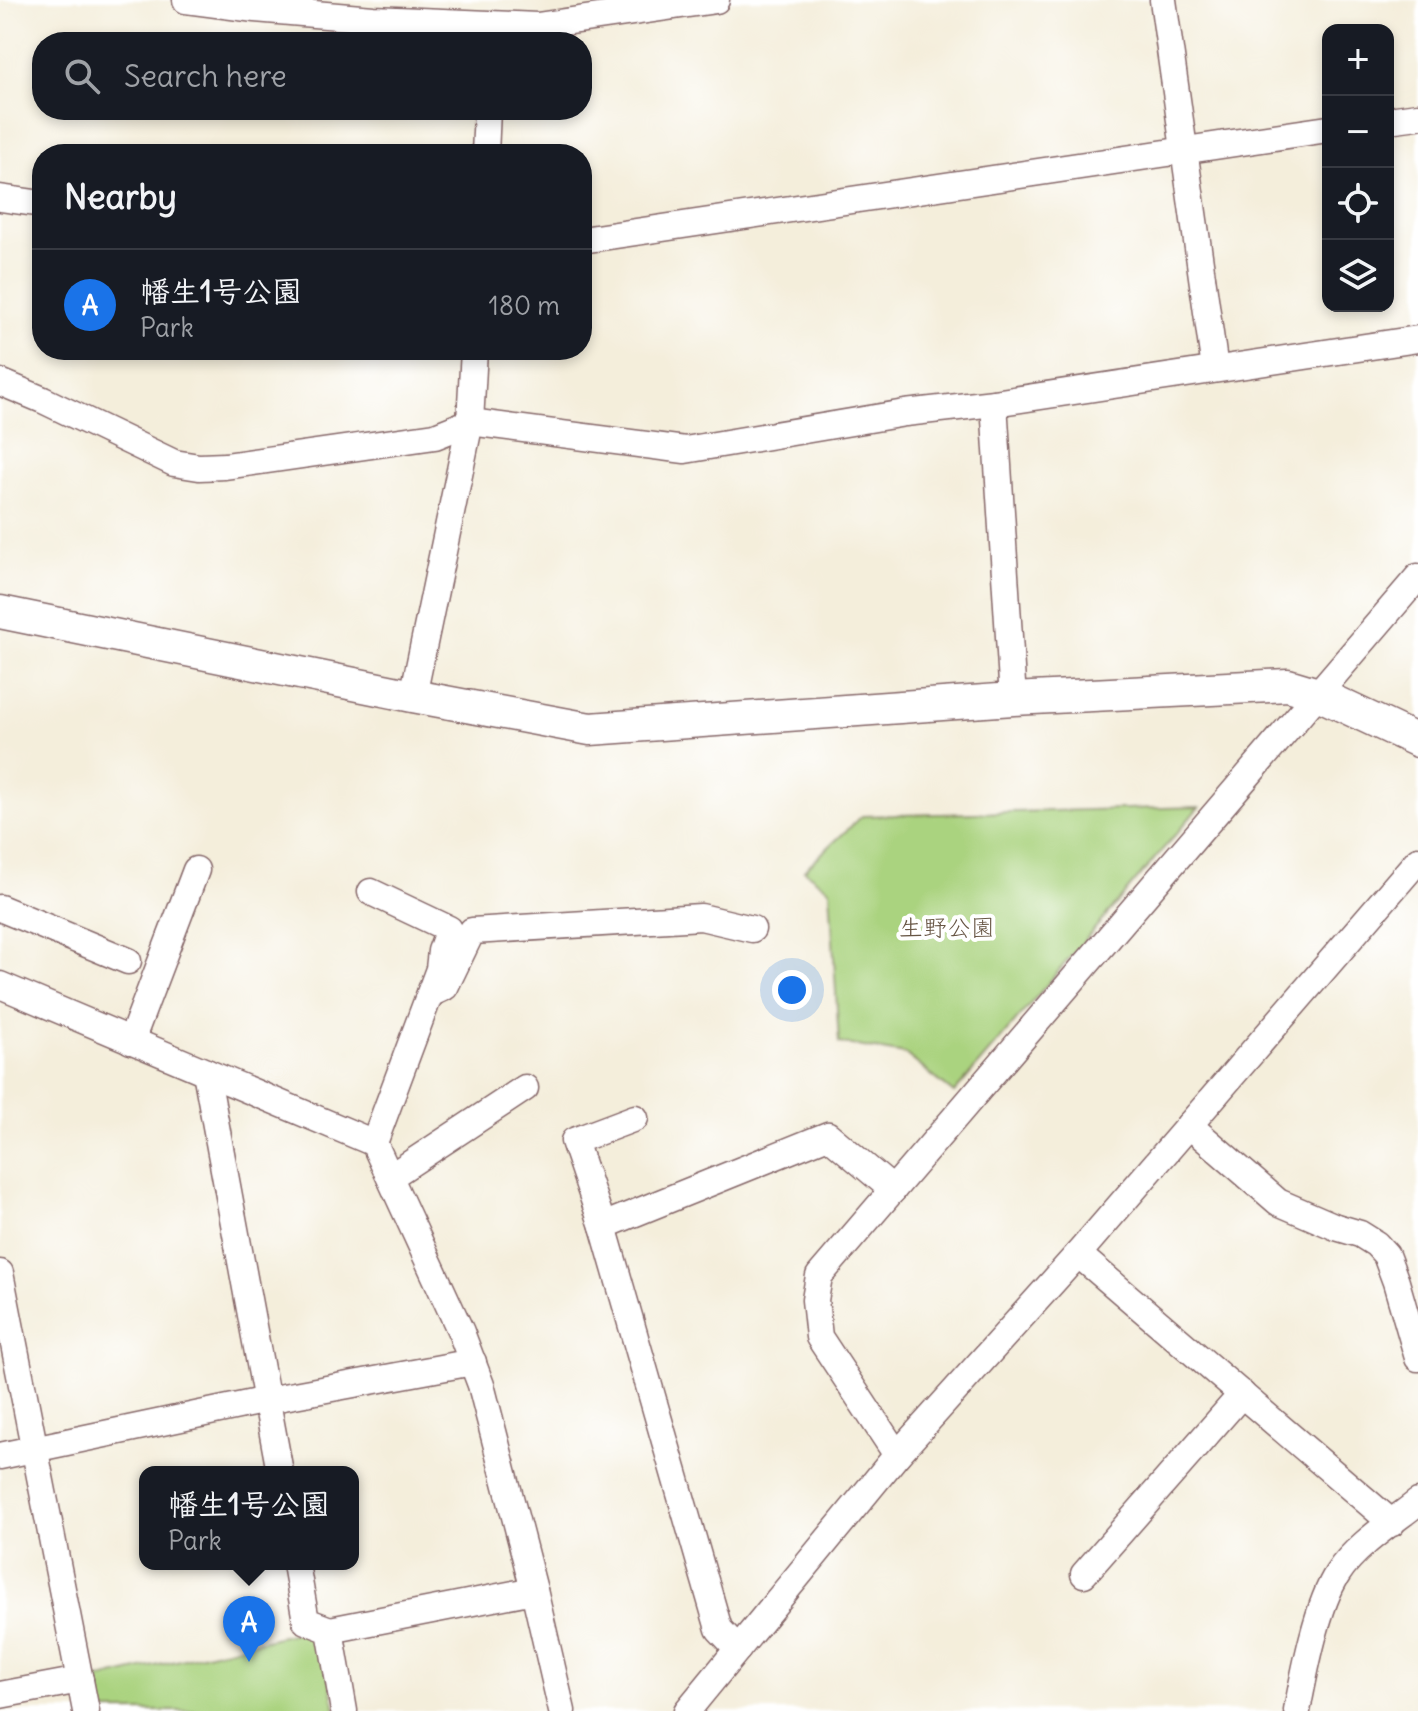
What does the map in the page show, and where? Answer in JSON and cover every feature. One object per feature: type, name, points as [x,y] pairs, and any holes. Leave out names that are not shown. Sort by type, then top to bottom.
[{"type":"street","points":[[186,0],[481,32]]},
{"type":"street","points":[[498,32],[716,0]]},
{"type":"street","points":[[1163,0],[1215,369]]},
{"type":"street","points":[[1394,119],[1418,116]]},
{"type":"street","points":[[485,144],[487,120]]},
{"type":"street","points":[[592,239],[1322,130]]},
{"type":"street","points":[[0,198],[32,203]]},
{"type":"street","points":[[0,382],[150,454],[174,463],[199,467],[435,436],[470,422],[685,450],[905,413],[994,403],[1418,339]]},
{"type":"street","points":[[413,696],[470,422],[473,360]]},
{"type":"street","points":[[994,403],[1013,699]]},
{"type":"street","points":[[897,1455],[819,1337],[815,1300],[819,1276],[1418,577]]},
{"type":"street","points":[[0,612],[590,729],[1013,699],[1288,685],[1318,694],[1418,741]]},
{"type":"street","points":[[687,1711],[897,1455],[1078,1254],[1418,860]]},
{"type":"street","points":[[131,1041],[196,870]]},
{"type":"street","points":[[371,892],[449,929],[430,994],[374,1143]]},
{"type":"street","points":[[0,908],[128,961]]},
{"type":"street","points":[[430,994],[445,987],[472,931],[701,917],[752,929]]},
{"type":"street","points":[[0,985],[374,1143],[481,1385],[562,1711]]},
{"type":"street","points":[[206,1072],[279,1466]]},
{"type":"street","points":[[390,1177],[525,1088]]},
{"type":"street","points":[[635,1118],[574,1141],[603,1226],[719,1629],[738,1649]]},
{"type":"street","points":[[1189,1125],[1278,1202],[1360,1234],[1376,1244],[1386,1255],[1396,1282],[1418,1358]]},
{"type":"street","points":[[603,1226],[828,1135],[893,1190]]},
{"type":"street","points":[[1078,1254],[1392,1523]]},
{"type":"street","points":[[0,1273],[5,1327],[34,1447],[86,1711]]},
{"type":"street","points":[[0,1456],[267,1400],[473,1362]]},
{"type":"street","points":[[1084,1574],[1242,1394]]},
{"type":"street","points":[[1297,1711],[1305,1665],[1337,1573],[1350,1558],[1418,1502]]},
{"type":"street","points":[[297,1570],[306,1621],[330,1630],[534,1590]]},
{"type":"street","points":[[330,1630],[344,1711]]},
{"type":"street","points":[[0,1695],[80,1680]]},
{"type":"green space","name":"生野公園","points":[[1199,807],[954,1093],[905,1054],[839,1043],[830,890],[804,870],[862,816]]},
{"type":"green space","points":[[299,1632],[323,1643],[336,1711],[97,1711],[91,1681]]},
{"type":"place","name":"幡生1号公園","points":[[249,1662]]}]
